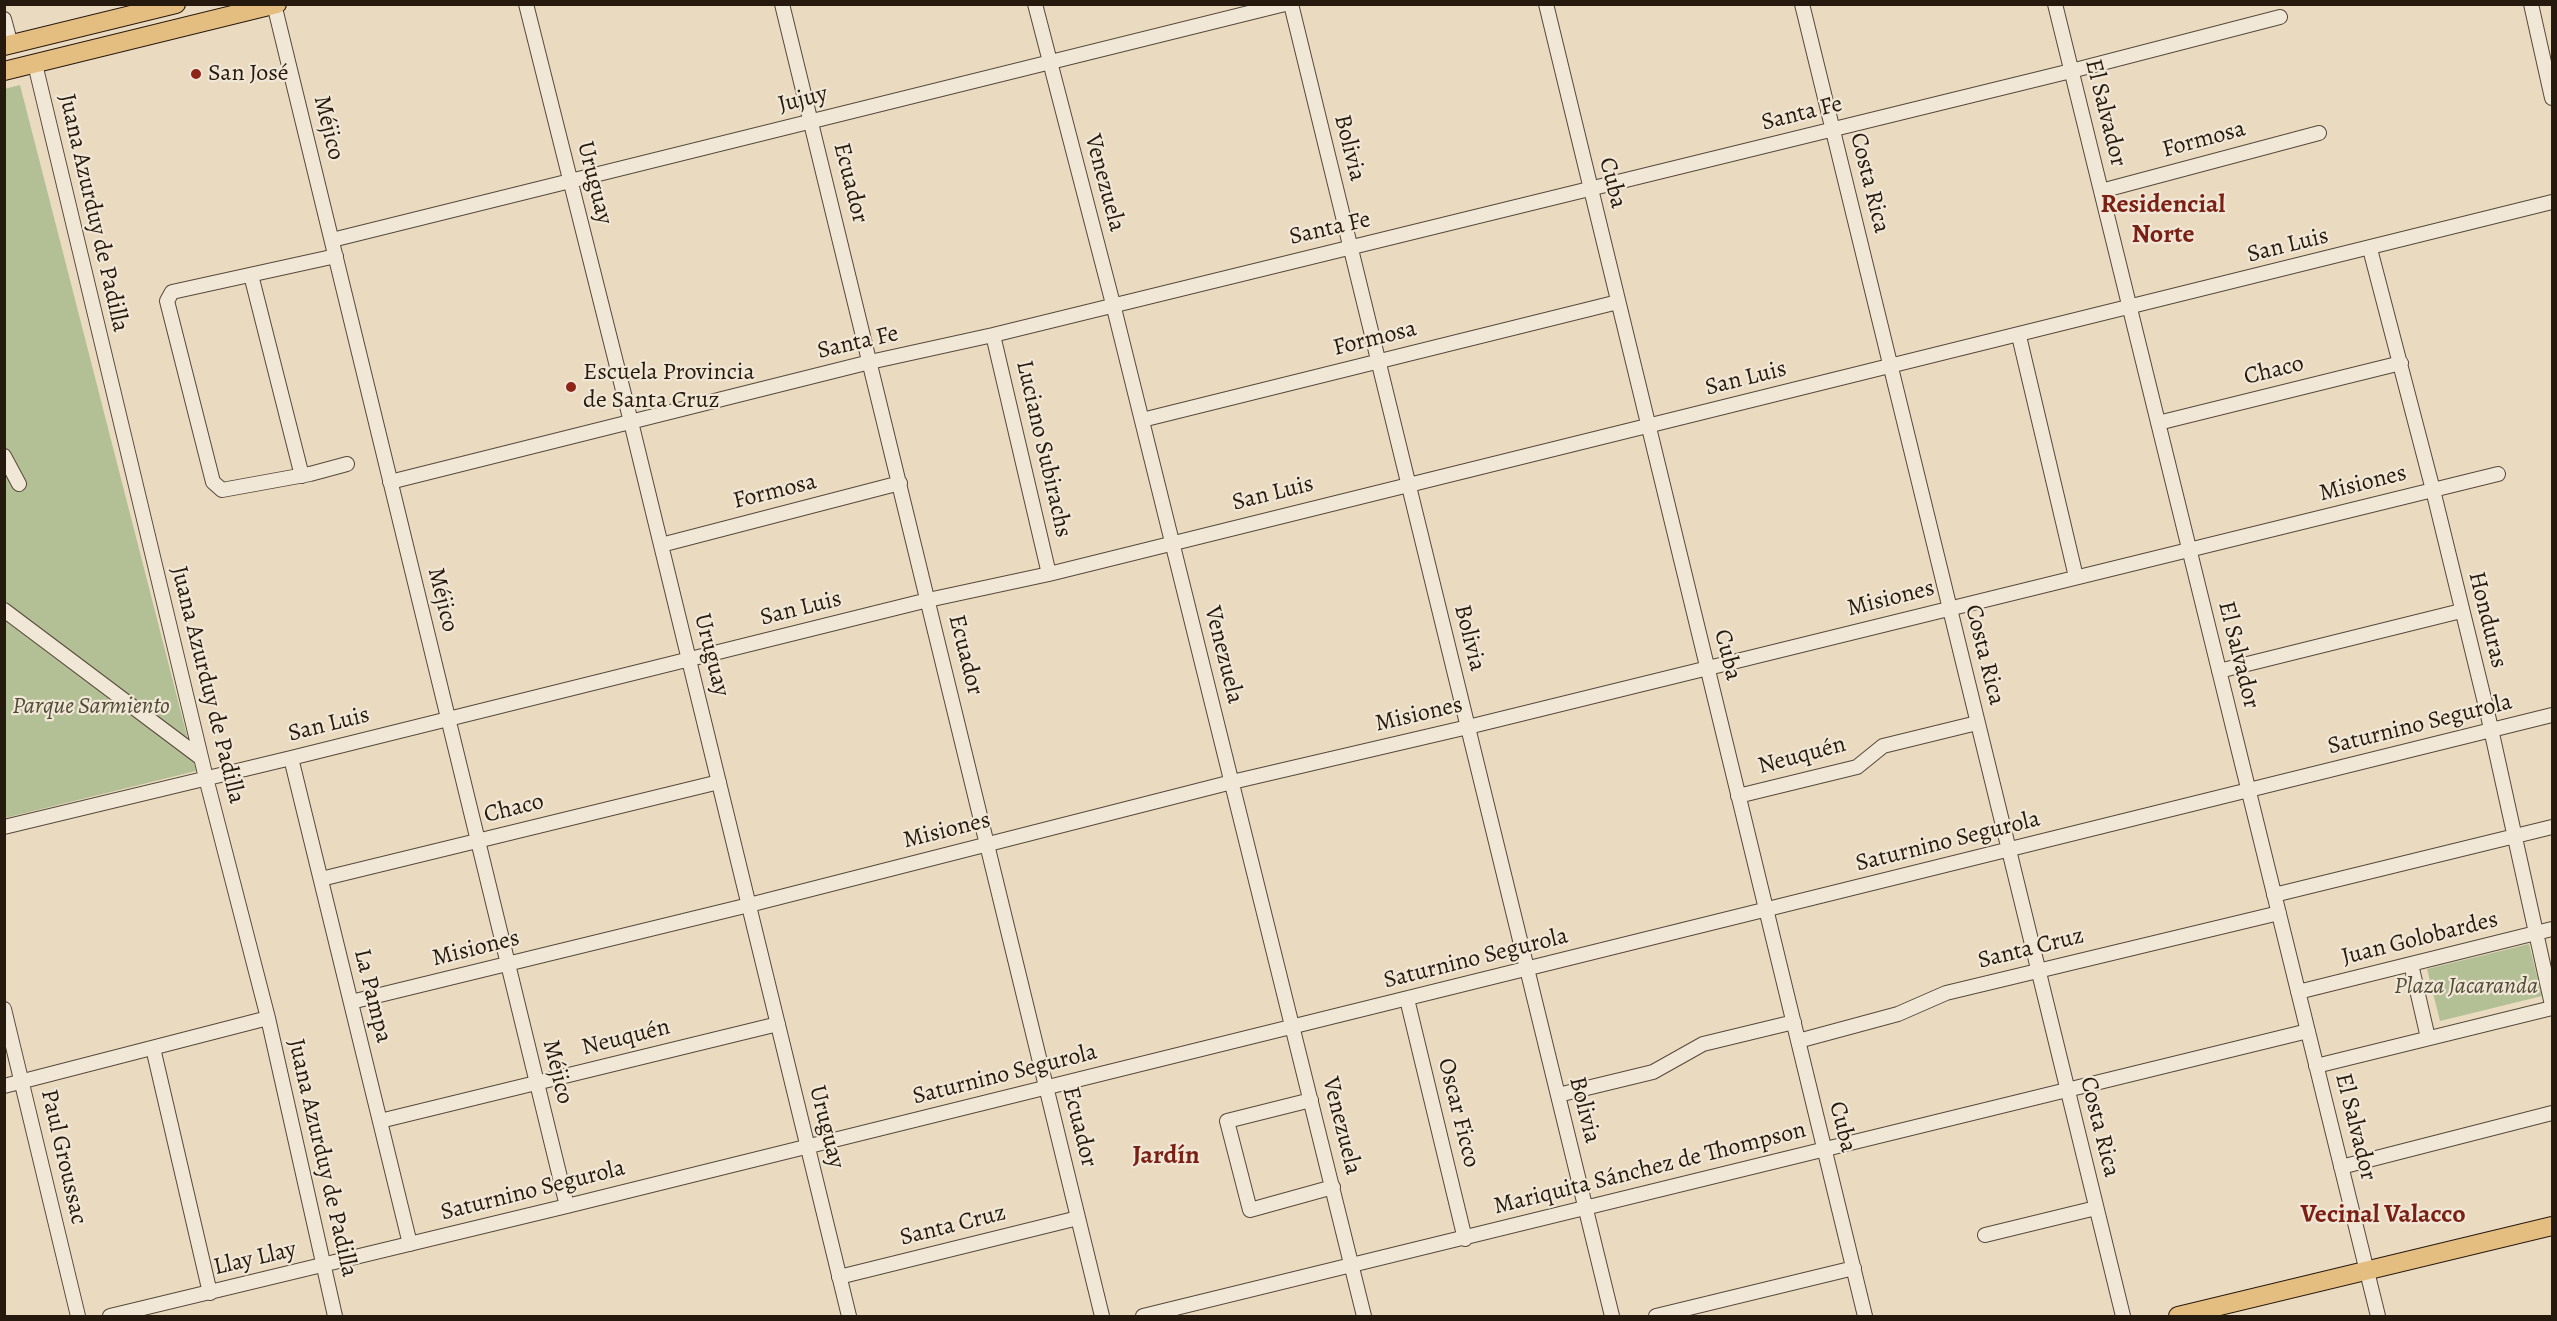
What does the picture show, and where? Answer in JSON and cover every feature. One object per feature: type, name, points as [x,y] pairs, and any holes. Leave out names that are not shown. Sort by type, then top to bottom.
[{"type":"main road","points":[[8,46],[154,7],[176,4]]},
{"type":"main road","points":[[4,71],[275,5]]},
{"type":"main road","points":[[2178,1317],[2553,1226]]},
{"type":"street","name":"Uruguay","points":[[526,4],[631,422],[849,1317]]},
{"type":"street","name":"Ecuador","points":[[782,4],[1102,1317]]},
{"type":"street","name":"Venezuela","points":[[1035,4],[1113,304],[1364,1317]]},
{"type":"street","name":"Jujuy","points":[[332,240],[1285,4]]},
{"type":"street","name":"Bolivia","points":[[1291,4],[1612,1317]]},
{"type":"street","name":"Cuba","points":[[1546,4],[1865,1317]]},
{"type":"street","name":"Costa Rica","points":[[1802,4],[2123,1317]]},
{"type":"street","name":"El Salvador","points":[[2055,4],[2378,1317]]},
{"type":"street","points":[[2531,4],[2553,98]]},
{"type":"street","name":"Méjico","points":[[275,5],[567,1206]]},
{"type":"street","name":"Santa Fe","points":[[390,482],[870,362],[2072,71],[2280,17]]},
{"type":"street","points":[[4,19],[8,46]]},
{"type":"street","name":"Juana Azurduy de Padilla","points":[[35,64],[201,758],[268,1018],[335,1317]]},
{"type":"street","name":"Formosa","points":[[2101,191],[2319,133]]},
{"type":"street","name":"San Luis","points":[[4,827],[928,600],[1048,574],[2130,309],[2553,202]]},
{"type":"street","name":"Honduras","points":[[2370,249],[2401,363],[2491,729],[2553,1006]]},
{"type":"street","points":[[336,256],[172,292],[167,301],[213,482],[222,490],[302,476],[347,464]]},
{"type":"street","points":[[251,275],[302,476]]},
{"type":"street","name":"Formosa","points":[[1142,420],[1618,302]]},
{"type":"street","name":"Luciano Subirachs","points":[[993,334],[1048,574]]},
{"type":"street","points":[[2019,336],[2076,577]]},
{"type":"street","name":"Chaco","points":[[2158,423],[2401,363]]},
{"type":"street","points":[[4,456],[19,484]]},
{"type":"street","name":"Misiones","points":[[351,1002],[749,905],[1232,782],[1468,727],[2499,474]]},
{"type":"street","name":"Formosa","points":[[661,545],[900,483]]},
{"type":"street","points":[[4,610],[201,758]]},
{"type":"street","points":[[2219,671],[2461,611]]},
{"type":"street","name":"Saturnino Segurola","points":[[410,1244],[2553,715]]},
{"type":"street","name":"Neuquén","points":[[1738,796],[1857,767],[1883,746],[1977,723]]},
{"type":"street","name":"La Pampa","points":[[291,758],[410,1244]]},
{"type":"street","name":"Chaco","points":[[321,879],[719,782]]},
{"type":"street","points":[[2274,895],[2553,827]]},
{"type":"street","name":"Santa Cruz","points":[[1798,1041],[1898,1014],[1946,993],[2279,913]]},
{"type":"street","name":"Juan Golobardes","points":[[2298,992],[2553,929]]},
{"type":"street","points":[[2411,964],[2428,1038]]},
{"type":"street","name":"Oscar Ficco","points":[[1407,999],[1465,1239]]},
{"type":"street","points":[[2316,1066],[2553,1006]]},
{"type":"street","name":"Paul Groussac","points":[[4,1009],[78,1317]]},
{"type":"street","points":[[4,1086],[268,1018]]},
{"type":"street","points":[[1558,1095],[1653,1071],[1703,1044],[1794,1022]]},
{"type":"street","name":"Neuquén","points":[[380,1121],[778,1024]]},
{"type":"street","name":"Mariquita Sánchez de Thompson","points":[[1143,1317],[2308,1031]]},
{"type":"street","points":[[153,1048],[210,1293]]},
{"type":"street","points":[[1311,1100],[1227,1121],[1250,1210],[1333,1187]]},
{"type":"street","points":[[2342,1167],[2553,1113]]},
{"type":"street","points":[[1985,1235],[2096,1208]]},
{"type":"street","name":"Santa Cruz","points":[[839,1277],[1078,1218]]},
{"type":"street","name":"Llay Llay","points":[[110,1317],[410,1244]]},
{"type":"street","points":[[1656,1317],[1854,1268]]},
{"type":"green space","name":"Parque Sarmiento","points":[[20,85],[196,771],[5,818],[4,89]]},
{"type":"green space","name":"Plaza Jacaranda","points":[[2529,944],[2542,996],[2440,1021],[2427,969]]},
{"type":"place","name":"San José","points":[[196,74]]},
{"type":"place","name":"Escuela Provincia de Santa Cruz","points":[[571,387]]},
{"type":"district","name":"Residencial Norte","points":[[2163,221]]},
{"type":"district","name":"Jardín","points":[[1166,1157]]},
{"type":"district","name":"Vecinal Valacco","points":[[2383,1216]]}]
